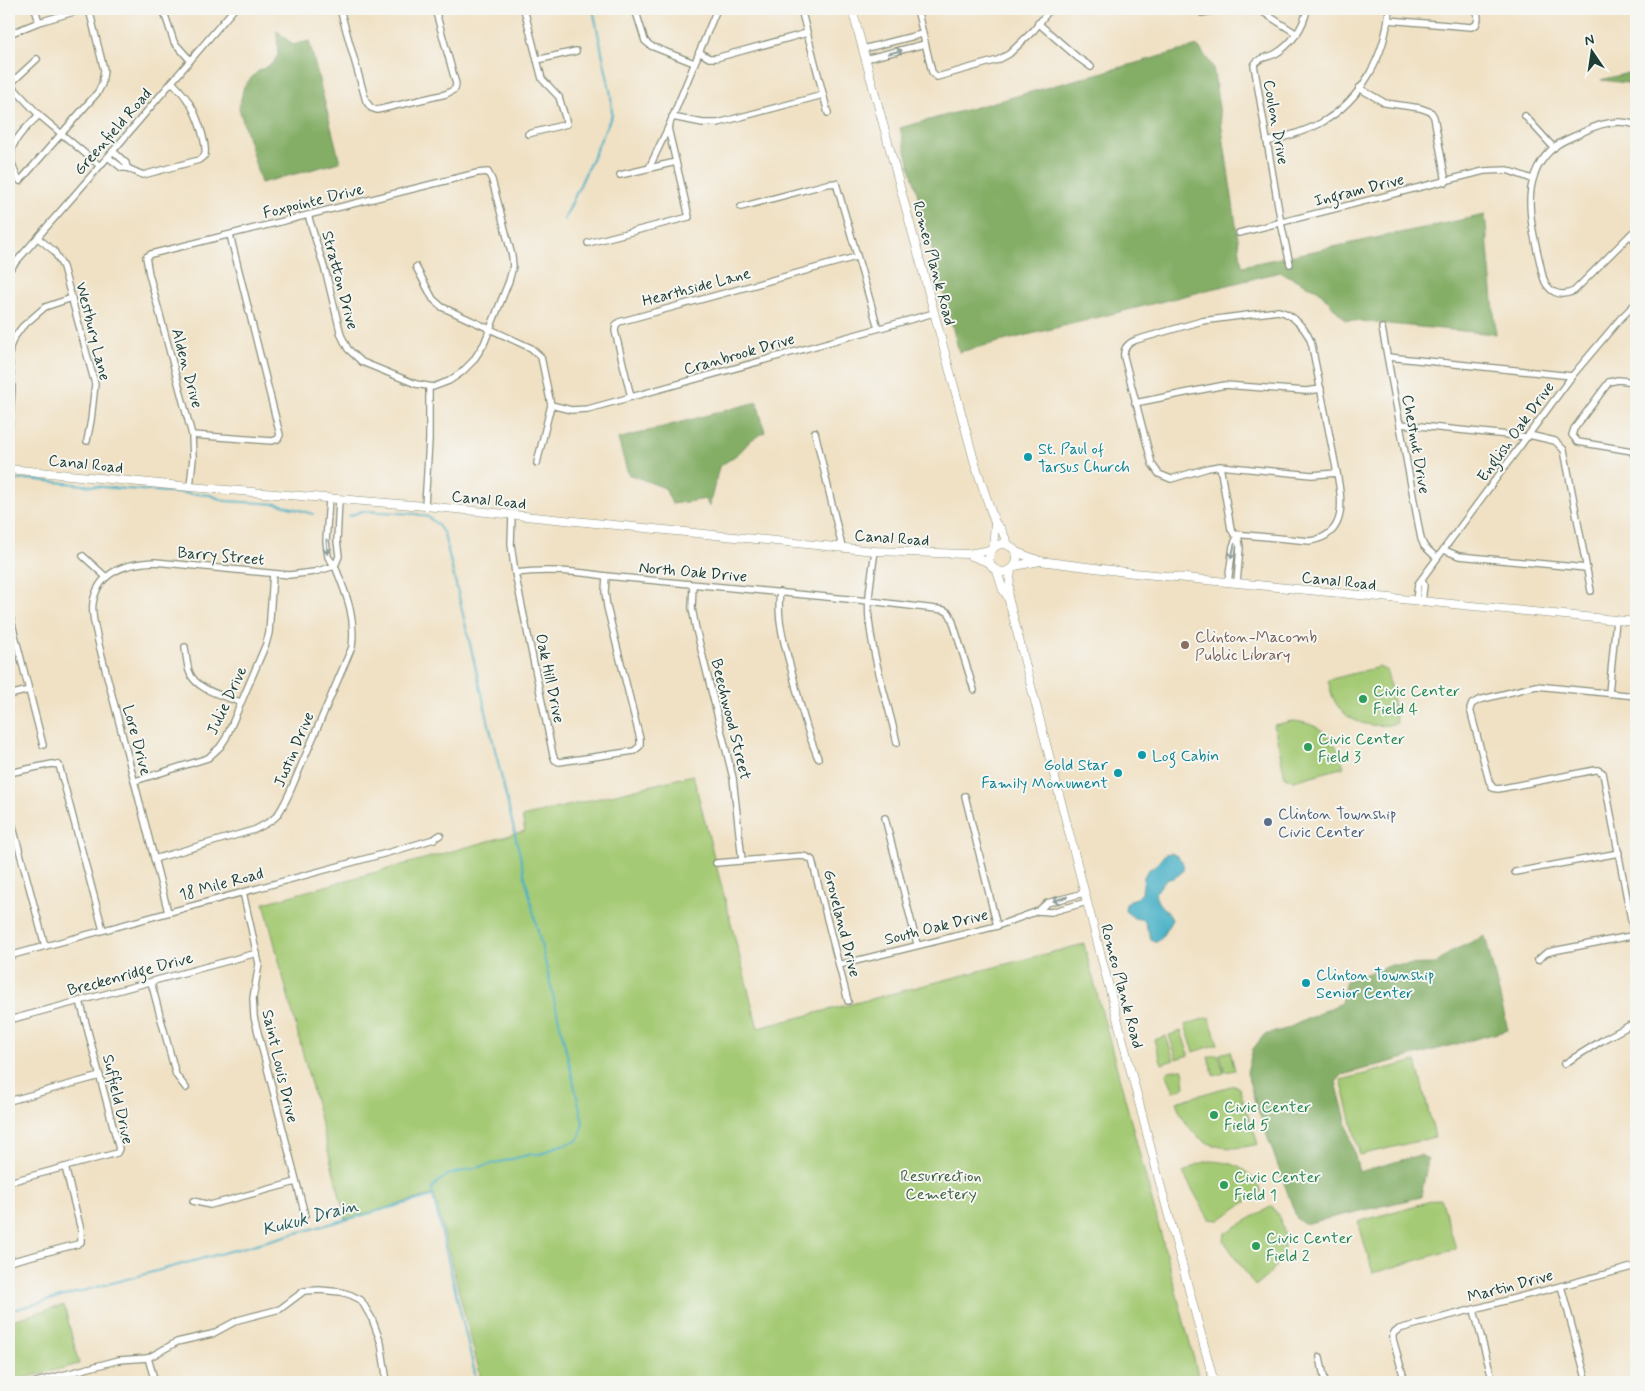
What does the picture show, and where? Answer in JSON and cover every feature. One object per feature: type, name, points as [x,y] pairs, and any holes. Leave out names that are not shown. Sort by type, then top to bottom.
[{"type":"street","points":[[35,9],[39,22]]},
{"type":"street","points":[[9,34],[39,22],[84,9]]},
{"type":"street","points":[[39,115],[14,140],[10,148],[12,165],[20,181],[98,92],[104,76],[104,70],[89,9]]},
{"type":"street","points":[[162,9],[170,36],[177,48],[190,60]]},
{"type":"street","name":"Greenfield Road","points":[[9,270],[234,9]]},
{"type":"street","points":[[340,9],[366,101],[373,110],[446,94],[455,89],[456,84],[435,9]]},
{"type":"street","points":[[524,9],[544,82],[559,97],[566,124],[528,134]]},
{"type":"street","points":[[635,9],[645,41],[651,46],[694,63]]},
{"type":"street","points":[[649,168],[668,128],[717,9]]},
{"type":"street","points":[[801,9],[828,114]]},
{"type":"street","name":"Romeo Plank Road","points":[[852,9],[975,464],[995,523],[992,549]]},
{"type":"street","points":[[917,9],[932,72],[937,77],[998,60],[1017,46],[1050,9]]},
{"type":"street","points":[[1202,13],[1222,9]]},
{"type":"street","points":[[1258,9],[1297,34]]},
{"type":"street","name":"Coulon Drive","points":[[1290,264],[1281,223],[1254,65],[1258,59],[1273,55],[1283,49],[1297,34],[1307,9]]},
{"type":"street","points":[[1268,142],[1304,131],[1338,112],[1359,88],[1380,53],[1384,42],[1389,9]]},
{"type":"street","points":[[1388,20],[1466,28],[1476,25],[1478,19],[1477,9]]},
{"type":"street","points":[[1038,23],[1091,67]]},
{"type":"street","points":[[699,52],[710,58],[716,58],[807,33]]},
{"type":"street","points":[[863,49],[922,34]]},
{"type":"street","points":[[865,59],[925,44]]},
{"type":"street","points":[[537,60],[576,51]]},
{"type":"street","points":[[37,59],[9,83],[39,115],[100,166]]},
{"type":"street","points":[[108,157],[122,168],[127,168],[143,175],[199,160],[205,155],[205,144],[193,110],[188,100],[172,82]]},
{"type":"street","points":[[1359,88],[1385,103],[1420,108],[1431,112],[1434,117],[1446,182]]},
{"type":"street","points":[[672,117],[711,124],[823,95]]},
{"type":"street","points":[[1525,116],[1554,148]]},
{"type":"street","points":[[1636,124],[1617,122],[1602,124],[1568,139],[1554,148],[1542,162],[1532,179],[1530,213],[1546,286],[1555,293],[1562,294],[1574,291],[1636,229]]},
{"type":"street","points":[[588,243],[689,217],[668,128]]},
{"type":"street","points":[[113,151],[126,163],[127,168]]},
{"type":"street","points":[[620,175],[676,162]]},
{"type":"street","name":"Ingram Drive","points":[[1239,232],[1486,171],[1507,170],[1532,179]]},
{"type":"street","name":"Foxpointe Drive","points":[[146,257],[163,251],[467,175],[488,172],[492,180],[509,242],[513,266],[490,330]]},
{"type":"street","points":[[741,207],[836,183],[878,328]]},
{"type":"street","name":"Stratton Drive","points":[[308,215],[327,277],[341,335],[348,349],[362,362],[416,384],[429,387]]},
{"type":"street","points":[[192,435],[272,440],[278,439],[280,433],[230,235]]},
{"type":"street","points":[[1630,235],[1636,242]]},
{"type":"street","name":"Westbury Lane","points":[[38,238],[59,258],[72,298],[95,384],[87,442]]},
{"type":"street","name":"Alden Drive","points":[[146,257],[192,435],[193,458],[190,487]]},
{"type":"street","name":"Hearthside Lane","points":[[632,397],[615,331],[615,327],[619,322],[856,257]]},
{"type":"street","points":[[416,267],[436,303],[450,312],[531,348],[542,357],[551,405],[536,463]]},
{"type":"street","points":[[9,430],[12,388],[9,358],[10,347],[14,338],[22,327],[45,307],[72,298]]},
{"type":"street","name":"English Oak Drive","points":[[1419,602],[1418,584],[1572,376],[1636,303]]},
{"type":"street","points":[[1220,466],[1231,529],[1234,534],[1306,541],[1319,539],[1329,533],[1338,522],[1342,506],[1340,492],[1337,473],[1311,340],[1289,314],[1278,312],[1198,322],[1136,340],[1127,345],[1124,357],[1152,464],[1159,474],[1173,479],[1220,466],[1312,475],[1337,473]]},
{"type":"street","name":"Cranbrook Drive","points":[[551,405],[565,409],[580,410],[934,313]]},
{"type":"street","name":"Chestnut Drive","points":[[1382,328],[1421,539],[1424,546],[1437,558]]},
{"type":"street","points":[[425,506],[429,440],[429,387],[444,384],[465,370],[479,353],[490,330]]},
{"type":"street","points":[[1388,357],[1572,376]]},
{"type":"street","points":[[1636,382],[1613,380],[1606,385],[1574,429],[1572,435],[1575,441],[1581,443],[1632,451],[1636,460]]},
{"type":"street","points":[[1135,403],[1225,385],[1306,391],[1320,389]]},
{"type":"street","points":[[1400,424],[1529,436],[1555,441],[1564,450],[1591,591]]},
{"type":"street","points":[[815,432],[842,547]]},
{"type":"street","name":"Canal Road","points":[[9,469],[190,487],[425,506],[875,550],[967,554],[992,549]]},
{"type":"street","name":"Justin Drive","points":[[154,859],[254,830],[279,815],[352,647],[354,623],[345,589],[336,566],[328,557],[326,541],[329,498]]},
{"type":"street","name":"Justin Drive","points":[[336,566],[338,556],[339,499]]},
{"type":"street","name":"Oak Hill Drive","points":[[512,515],[511,544],[516,573],[553,755],[555,760],[559,762],[634,751],[639,748],[640,739],[607,607],[605,592],[606,576]]},
{"type":"street","points":[[328,517],[338,518]]},
{"type":"street","name":"Romeo Plank Road","points":[[995,523],[1001,529],[1009,546]]},
{"type":"street","points":[[1232,583],[1233,546],[1238,535]]},
{"type":"street","points":[[1001,544],[1009,546],[1016,552],[1017,557],[1013,568],[1001,572],[997,571],[990,563],[989,558],[992,549],[1001,544]]},
{"type":"street","points":[[875,550],[869,618],[897,743]]},
{"type":"street","points":[[1444,550],[1459,556],[1586,568]]},
{"type":"street","name":"Canal Road","points":[[1016,552],[1040,561],[1134,573],[1636,622]]},
{"type":"street","name":"Canal Road","points":[[967,554],[990,563]]},
{"type":"street","points":[[83,556],[106,577]]},
{"type":"street","name":"Canal Road","points":[[1013,568],[1040,561]]},
{"type":"street","name":"Barry Street","points":[[106,577],[126,565],[155,562],[274,574],[299,574],[336,566]]},
{"type":"street","name":"Romeo Plank Road","points":[[1008,597],[1013,568]]},
{"type":"street","name":"North Oak Drive","points":[[516,573],[558,571],[944,610],[949,612],[974,690]]},
{"type":"street","name":"Romeo Plank Road","points":[[997,571],[1003,590],[1008,597],[1158,1176],[1214,1382]]},
{"type":"street","name":"Julie Drive","points":[[135,781],[208,758],[220,748],[261,659],[269,633],[274,574]]},
{"type":"street","name":"Lore Drive","points":[[106,577],[96,594],[93,604],[93,618],[168,912]]},
{"type":"street","name":"Beechwood Street","points":[[693,585],[692,608],[696,629],[733,778],[742,860]]},
{"type":"street","points":[[780,592],[778,606],[783,639],[810,739],[818,758]]},
{"type":"street","points":[[9,612],[42,744]]},
{"type":"street","points":[[1609,693],[1616,620]]},
{"type":"street","points":[[185,647],[189,672],[197,682],[210,690],[240,702]]},
{"type":"street","points":[[1538,960],[1553,950],[1635,935],[1605,776],[1601,771],[1595,770],[1493,788],[1489,781],[1470,709],[1472,704],[1479,700],[1536,686],[1636,696]]},
{"type":"street","points":[[9,695],[29,690]]},
{"type":"street","points":[[9,773],[52,764],[59,765],[103,930]]},
{"type":"street","points":[[965,796],[997,926]]},
{"type":"street","points":[[9,812],[45,946]]},
{"type":"street","points":[[885,818],[917,944]]},
{"type":"street","name":"18 Mile Road","points":[[9,956],[427,841],[440,835]]},
{"type":"street","points":[[1515,872],[1619,853]]},
{"type":"street","name":"Groveland Drive","points":[[716,863],[801,856],[812,860],[848,1001]]},
{"type":"street","name":"Saint Louis Drive","points":[[242,892],[257,954],[258,975],[253,998],[254,1017],[305,1215]]},
{"type":"street","name":"South Oak Drive","points":[[839,965],[917,944],[997,926],[1038,911],[1047,904],[1084,892]]},
{"type":"street","name":"South Oak Drive","points":[[1038,911],[1051,912],[1087,902]]},
{"type":"street","name":"Breckenridge Drive","points":[[9,1020],[257,954]]},
{"type":"street","points":[[151,982],[176,1075],[186,1088]]},
{"type":"street","name":"Suffield Drive","points":[[9,1182],[117,1153],[119,1149],[80,1001]]},
{"type":"street","points":[[1564,1064],[1636,1022]]},
{"type":"street","points":[[9,1102],[100,1076]]},
{"type":"street","points":[[9,1262],[81,1242],[81,1230],[65,1167]]},
{"type":"street","points":[[193,1201],[210,1205],[296,1182]]},
{"type":"street","name":"Martin Drive","points":[[1405,1382],[1393,1334],[1399,1330],[1636,1266]]},
{"type":"street","points":[[1561,1286],[1587,1382]]},
{"type":"street","points":[[38,1382],[119,1360],[148,1358],[178,1342],[212,1334],[238,1320],[280,1309],[304,1291],[327,1290],[351,1295],[363,1304],[372,1319],[382,1343],[387,1382]]},
{"type":"street","points":[[1474,1310],[1493,1382]]},
{"type":"street","points":[[1320,1357],[1325,1382]]},
{"type":"street","points":[[148,1358],[154,1382]]},
{"type":"green space","points":[[277,31],[293,45],[309,41],[340,162],[261,183],[239,108],[244,86],[257,72],[273,63],[278,55]]},
{"type":"green space","points":[[1198,46],[1213,67],[1242,266],[1485,215],[1496,334],[1345,320],[1319,291],[1280,272],[959,352],[900,128]]},
{"type":"green space","points":[[1636,66],[1636,84],[1601,80],[1628,73]]},
{"type":"green space","points":[[757,402],[765,432],[751,440],[739,453],[719,467],[709,507],[706,499],[672,504],[665,488],[628,474],[618,439]]},
{"type":"green space","name":"Civic Center Field 4","points":[[1379,667],[1387,671],[1397,723],[1381,726],[1364,724],[1343,712],[1335,702],[1328,680]]},
{"type":"green space","name":"Civic Center Field 3","points":[[1292,721],[1312,725],[1326,734],[1337,748],[1344,767],[1294,781],[1285,777],[1274,725]]},
{"type":"green space","name":"Resurrection Cemetery","points":[[693,775],[758,1028],[1084,944],[1200,1382],[482,1382],[434,1194],[346,1220],[264,903],[525,831],[522,817]]},
{"type":"green space","points":[[1485,936],[1508,1030],[1342,1075],[1336,1082],[1359,1172],[1420,1155],[1428,1159],[1421,1197],[1304,1224],[1297,1219],[1253,1096],[1247,1072],[1253,1049],[1264,1035],[1286,1029],[1341,1003],[1346,981],[1391,965],[1436,964],[1452,951]]},
{"type":"green space","points":[[1209,1017],[1218,1044],[1194,1052],[1185,1025]]},
{"type":"green space","points":[[1181,1031],[1189,1055],[1177,1059],[1169,1035]]},
{"type":"green space","points":[[1166,1036],[1174,1060],[1162,1064],[1154,1040]]},
{"type":"green space","points":[[1230,1051],[1235,1070],[1225,1072],[1220,1054]]},
{"type":"green space","points":[[1218,1054],[1224,1073],[1214,1076],[1208,1057]]},
{"type":"green space","points":[[1416,1061],[1435,1137],[1360,1155],[1341,1080]]},
{"type":"green space","points":[[1183,1069],[1185,1087],[1174,1091],[1166,1073]]},
{"type":"green space","name":"Civic Center Field 5","points":[[1234,1085],[1239,1088],[1258,1144],[1230,1148],[1207,1142],[1189,1127],[1176,1102]]},
{"type":"green space","name":"Civic Center Field 1","points":[[1209,1161],[1227,1163],[1240,1168],[1257,1183],[1262,1191],[1219,1220],[1209,1219],[1183,1173],[1198,1164]]},
{"type":"green space","points":[[1441,1198],[1456,1249],[1373,1273],[1358,1222]]},
{"type":"green space","name":"Civic Center Field 2","points":[[1272,1206],[1279,1217],[1283,1229],[1285,1239],[1283,1250],[1280,1260],[1274,1269],[1255,1286],[1224,1241],[1225,1233]]},
{"type":"green space","points":[[64,1305],[79,1364],[9,1382],[9,1321]]},
{"type":"water","points":[[1170,853],[1178,856],[1183,870],[1176,877],[1165,881],[1155,893],[1158,902],[1172,920],[1160,940],[1156,942],[1151,939],[1144,920],[1134,918],[1125,911],[1126,904],[1142,893],[1144,877],[1147,871],[1157,864],[1165,854]]},
{"type":"waterway","points":[[564,220],[612,115],[611,95],[593,9]]},
{"type":"waterway","points":[[9,481],[28,479],[112,488],[210,495],[225,501],[278,504],[313,514]]},
{"type":"waterway","points":[[349,516],[362,511],[416,514],[428,517],[437,524],[444,534],[583,1122],[580,1137],[577,1141],[555,1147],[541,1154],[532,1154],[447,1175],[432,1189],[477,1382]]},
{"type":"waterway","name":"Kukuk Drain","points":[[9,1311],[433,1196]]},
{"type":"place","name":"St. Paul of Tarsus Church","points":[[1028,457]]},
{"type":"place","name":"Clinton-Macomb Public Library","points":[[1185,645]]},
{"type":"place","name":"Civic Center Field 4","points":[[1363,699]]},
{"type":"place","name":"Civic Center Field 3","points":[[1308,747]]},
{"type":"place","name":"Log Cabin","points":[[1142,755]]},
{"type":"place","name":"Gold Star Family Monument","points":[[1118,773]]},
{"type":"place","name":"Clinton Township Civic Center","points":[[1268,822]]},
{"type":"place","name":"Clinton Township Senior Center","points":[[1306,983]]},
{"type":"place","name":"Civic Center Field 5","points":[[1214,1115]]},
{"type":"place","name":"Civic Center Field 1","points":[[1224,1185]]},
{"type":"place","name":"Civic Center Field 2","points":[[1256,1246]]}]
